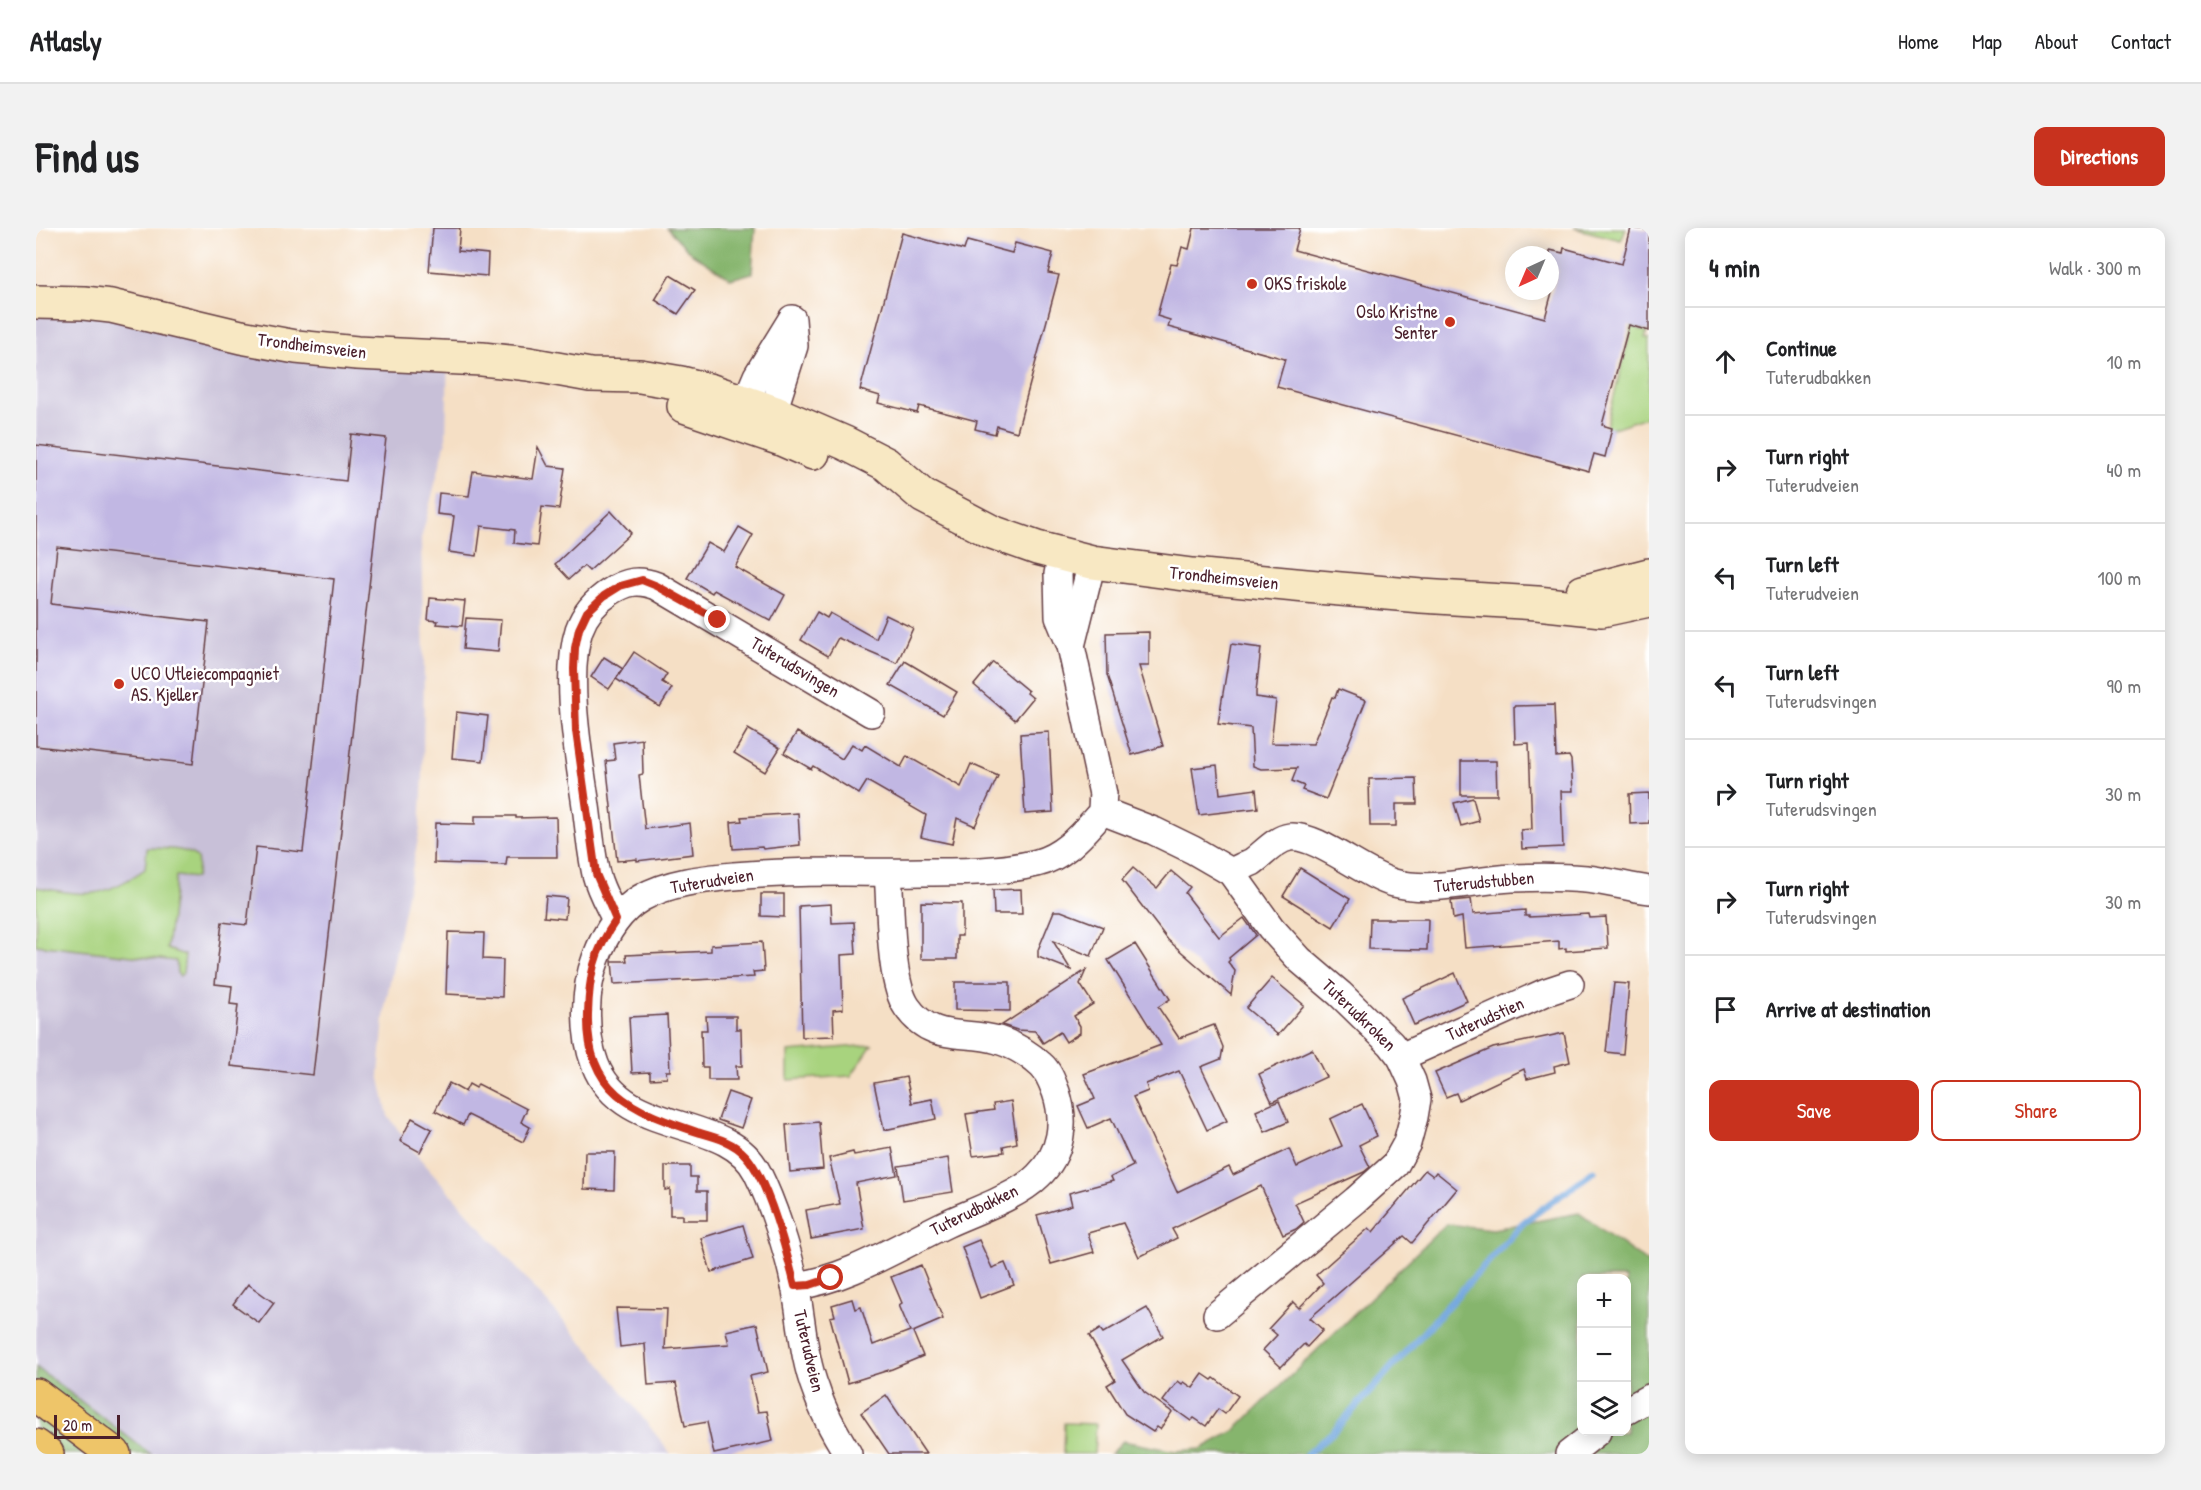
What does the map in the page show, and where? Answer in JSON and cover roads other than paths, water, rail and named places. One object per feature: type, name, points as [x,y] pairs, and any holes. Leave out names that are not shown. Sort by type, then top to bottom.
[{"type":"highway","points":[[36,1395],[114,1454]]},
{"type":"highway","points":[[36,1446],[47,1454]]},
{"type":"main road","name":"Trondheimsveien","points":[[36,302],[111,306],[241,337],[296,347],[357,353],[482,359],[529,364],[591,375],[640,376],[681,383],[874,457],[886,464],[923,496],[992,532],[1077,558],[1182,574],[1602,610],[1649,600]]},
{"type":"main road","name":"Trondheimsveien","points":[[1538,603],[1649,575]]},
{"type":"street","points":[[1077,558],[1071,646],[1084,717],[1102,794],[1102,811]]},
{"type":"street","name":"Tuterudsvingen","points":[[616,920],[596,874],[576,731],[574,699],[575,648],[579,629],[587,612],[604,596],[620,586],[642,580],[657,586],[871,713]]},
{"type":"street","name":"Tuterudkroken","points":[[1102,811],[1164,836],[1232,872],[1271,928],[1300,960],[1358,1011],[1401,1057],[1412,1080],[1417,1099],[1407,1143],[1395,1165],[1217,1315]]},
{"type":"street","name":"Tuterudveien","points":[[848,1454],[816,1392],[808,1366],[789,1260],[755,1167],[744,1154],[727,1142],[641,1111],[626,1103],[611,1090],[597,1068],[587,1032],[590,972],[607,932],[616,920],[640,898],[667,886],[693,880],[764,873],[957,872],[1009,868],[1041,862],[1062,851],[1079,838],[1102,811]]},
{"type":"street","name":"Tuterudstubben","points":[[1232,872],[1253,861],[1276,843],[1290,837],[1304,838],[1321,845],[1363,870],[1394,883],[1427,888],[1510,878],[1545,877],[1587,879],[1649,890]]},
{"type":"street","name":"Tuterudbakken","points":[[795,1286],[810,1285],[851,1270],[1013,1194],[1038,1176],[1058,1147],[1062,1128],[1060,1104],[1048,1073],[1041,1065],[1020,1049],[995,1039],[956,1036],[934,1029],[916,1017],[906,1006],[898,988],[893,954],[888,873]]},
{"type":"street","name":"Tuterudstien","points":[[1401,1057],[1546,992],[1570,984]]},
{"type":"street","points":[[1631,1408],[1649,1398]]},
{"type":"street","points":[[1569,1454],[1591,1436]]},
{"type":"waterway","points":[[1307,1454],[1333,1432],[1524,1222],[1594,1171]]},
{"type":"place","name":"OKS friskole","points":[[1252,284]]},
{"type":"place","name":"Oslo Kristne Senter","points":[[1450,322]]},
{"type":"place","name":"UCO Utleiecompagniet AS. Kjeller","points":[[119,684]]}]
